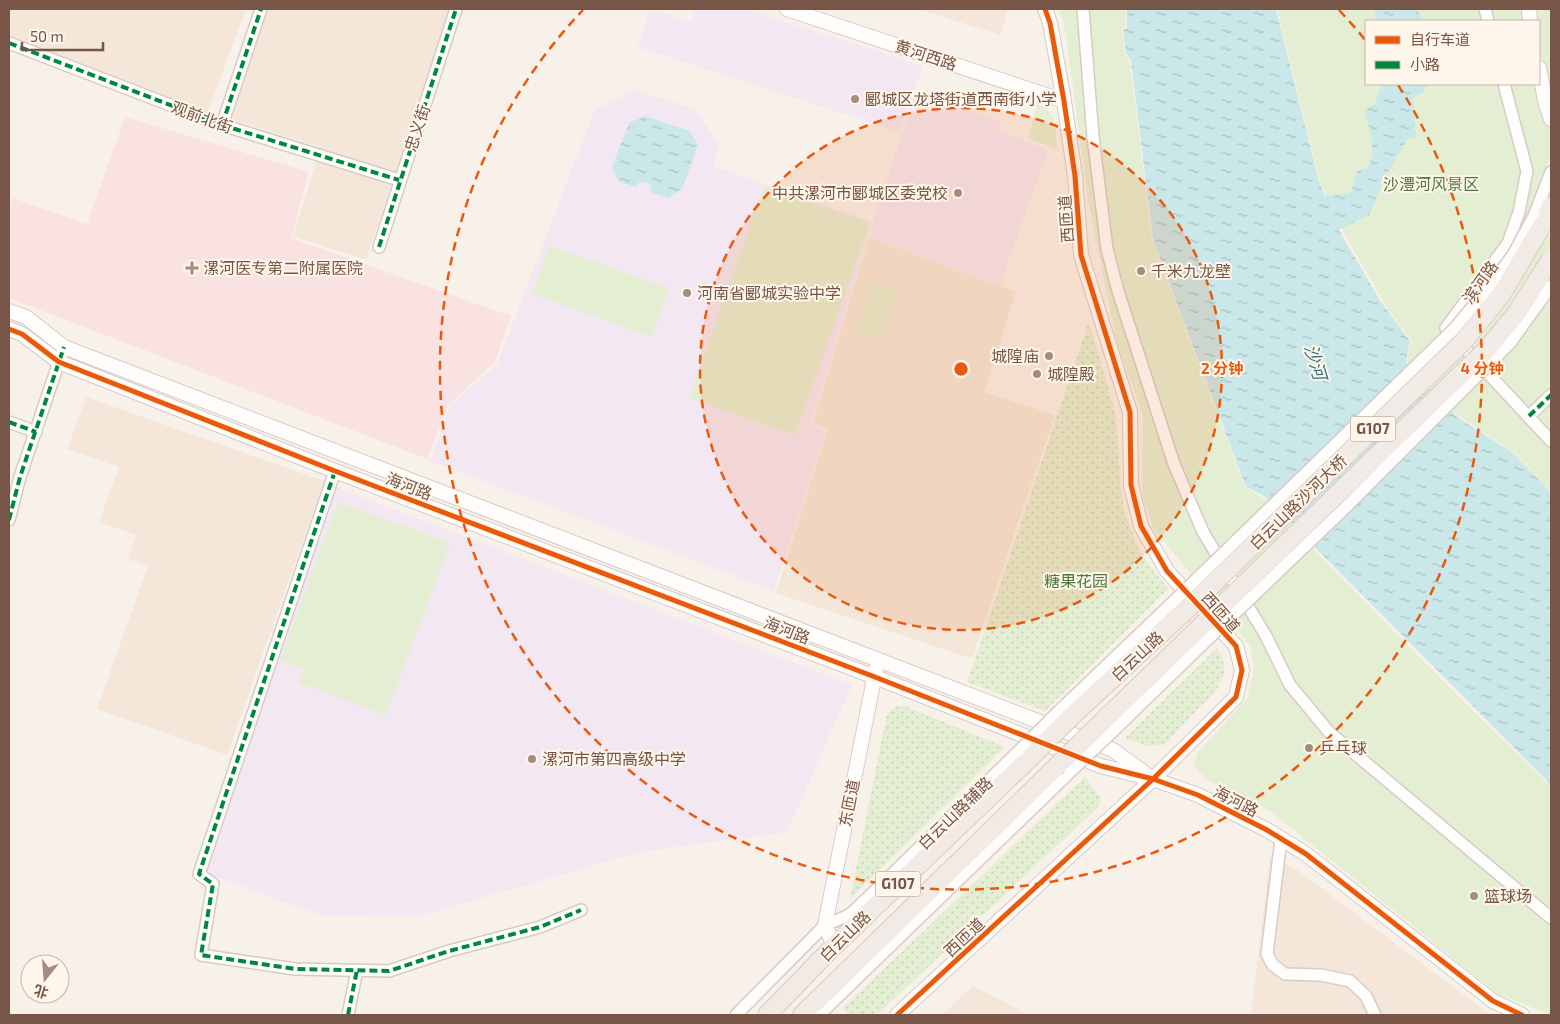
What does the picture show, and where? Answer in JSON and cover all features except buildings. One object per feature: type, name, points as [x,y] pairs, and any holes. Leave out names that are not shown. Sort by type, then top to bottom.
[{"type":"highway","name":"G107","points":[[1538,220],[1551,206]]},
{"type":"highway","name":"白云山路沙河大桥","points":[[1176,610],[1463,342],[1502,296],[1538,220]]},
{"type":"highway","name":"白云山路沙河大桥","points":[[1203,635],[1487,349],[1516,314],[1551,259]]},
{"type":"highway","name":"白云山路","points":[[767,1015],[1066,713],[1176,610]]},
{"type":"highway","name":"白云山路","points":[[802,1015],[1203,635]]},
{"type":"street","points":[[222,125],[261,9]]},
{"type":"street","name":"忠义街","points":[[378,247],[456,9]]},
{"type":"street","name":"黄河西路","points":[[787,9],[1064,101]]},
{"type":"street","name":"西匝道","points":[[897,1015],[1153,779],[1236,697],[1242,670],[1236,646],[1167,572],[1141,526],[1131,484],[1130,412],[1081,255],[1075,176],[1050,23],[1045,9]]},
{"type":"street","points":[[1082,9],[1093,138],[1107,249],[1118,291],[1174,464],[1203,532],[1266,636],[1290,686],[1310,711],[1329,732],[1551,918]]},
{"type":"street","name":"观前北街","points":[[9,43],[222,125],[399,180]]},
{"type":"street","points":[[1540,73],[1546,105],[1551,119]]},
{"type":"street","name":"滨河路","points":[[1504,85],[1527,171],[1519,212],[1508,243],[1446,328],[1551,441]]},
{"type":"street","points":[[1538,220],[1551,172]]},
{"type":"street","points":[[1203,635],[1353,500],[1510,342],[1551,286]]},
{"type":"street","name":"海河路","points":[[9,312],[26,318],[64,347],[340,456],[878,659],[1113,750],[1153,779]]},
{"type":"street","name":"海河路","points":[[9,329],[22,334],[59,362],[335,471],[875,677],[1102,766],[1153,779],[1198,795],[1282,839],[1306,854],[1493,1001],[1522,1015]]},
{"type":"street","points":[[9,520],[20,477],[64,347]]},
{"type":"street","points":[[1529,416],[1551,395]]},
{"type":"street","points":[[9,422],[36,432]]},
{"type":"street","points":[[335,471],[199,874],[213,884],[201,954],[295,968],[389,971],[449,951],[540,927],[581,910]]},
{"type":"street","name":"东匝道","points":[[825,925],[878,659]]},
{"type":"street","name":"白云山路辅路","points":[[736,1015],[825,925],[854,911],[1026,753]]},
{"type":"street","points":[[819,1015],[1063,769]]},
{"type":"street","points":[[1282,839],[1267,954],[1273,965],[1285,974],[1321,974],[1350,981],[1366,996],[1375,1015]]},
{"type":"street","points":[[825,925],[834,946]]},
{"type":"street","points":[[348,1015],[357,970]]},
{"type":"shaded area","points":[[9,9],[246,9],[208,112],[16,43],[9,39]]},
{"type":"shaded area","points":[[268,9],[450,9],[366,260],[293,236],[321,147],[230,119]]},
{"type":"shaded area","name":"郾城区龙塔街道西南街小学","points":[[650,9],[692,22],[696,9],[746,9],[923,66],[900,132],[638,47]]},
{"type":"shaded area","points":[[919,9],[1008,9],[1000,35]]},
{"type":"shaded area","name":"河南省郾城实验中学","points":[[636,90],[697,110],[719,146],[713,166],[872,222],[811,424],[826,431],[774,591],[430,461],[450,405],[497,364],[595,109]]},
{"type":"shaded area","name":"中共漯河市郾城区委党校","points":[[915,93],[1002,122],[999,131],[1048,150],[1000,285],[869,236]]},
{"type":"shaded area","name":"漯河医专第二附属医院","points":[[125,117],[309,172],[291,238],[511,316],[495,362],[449,404],[427,459],[9,298],[9,211],[13,198],[87,224]]},
{"type":"shaded area","points":[[869,237],[1016,292],[984,392],[1055,415],[972,659],[776,593],[828,429],[813,423]]},
{"type":"shaded area","points":[[86,397],[324,481],[227,755],[97,709],[148,566],[128,559],[136,535],[99,522],[119,467],[67,449]]},
{"type":"shaded area","name":"漯河市第四高级中学","points":[[336,487],[852,685],[787,832],[640,852],[423,915],[322,916],[206,873]]},
{"type":"shaded area","points":[[1270,855],[1297,870],[1491,1015],[1251,1015]]},
{"type":"shaded area","points":[[973,986],[1029,1015],[942,1015]]},
{"type":"green space","points":[[1059,9],[1126,9],[1126,27],[1122,28],[1125,54],[1130,62],[1152,240],[1245,487],[1264,499],[1458,696],[1551,787],[1551,1015],[1498,994],[1270,811],[1207,780],[1194,766],[1197,754],[1248,697],[1254,668],[1250,646],[1154,529],[1142,494],[1143,416],[1117,343],[1088,200],[1066,34]]},
{"type":"green space","name":"沙澧河风景区","points":[[1277,9],[1551,9],[1551,154],[1531,211],[1551,239],[1551,491],[1514,453],[1457,415],[1407,361],[1411,340],[1386,306],[1338,223],[1320,181]]},
{"type":"green space","points":[[1037,104],[1049,111],[1052,116],[1057,149],[1028,138]]},
{"type":"green space","points":[[764,186],[870,223],[795,435],[689,398]]},
{"type":"green space","points":[[549,246],[669,288],[652,337],[532,294]]},
{"type":"green space","points":[[871,283],[898,291],[882,339],[856,330]]},
{"type":"green space","name":"糖果花园","points":[[1089,322],[1116,415],[1124,511],[1139,550],[1168,589],[1045,711],[967,682]]},
{"type":"green space","points":[[338,502],[450,543],[386,715],[299,683],[304,669],[280,660]]},
{"type":"green space","points":[[1217,648],[1224,663],[1223,677],[1218,688],[1164,745],[1147,746],[1125,738]]},
{"type":"green space","points":[[904,706],[1005,747],[850,899],[887,714],[895,707]]},
{"type":"green space","points":[[1085,777],[1100,797],[1099,806],[877,1015],[850,1015],[843,1008]]},
{"type":"water","name":"沙河","points":[[1127,9],[1276,9],[1319,181],[1325,196],[1351,193],[1357,171],[1367,168],[1372,154],[1372,140],[1364,112],[1375,103],[1382,85],[1426,85],[1424,92],[1413,97],[1416,138],[1408,138],[1385,177],[1369,215],[1339,230],[1379,299],[1410,341],[1406,362],[1457,417],[1513,453],[1551,492],[1551,785],[1264,496],[1246,487],[1153,240],[1131,61],[1126,53],[1123,29],[1127,28]]},
{"type":"water","points":[[1375,9],[1416,9],[1424,20],[1375,20]]},
{"type":"water","points":[[645,116],[690,131],[698,145],[682,189],[669,198],[650,192],[652,186],[645,182],[639,182],[636,187],[618,181],[612,167],[629,123]]},
{"type":"marked path","points":[[222,125],[261,9]]},
{"type":"marked path","points":[[379,247],[456,9]]},
{"type":"marked path","points":[[9,43],[222,125],[399,180]]},
{"type":"marked path","points":[[9,520],[20,477],[64,347]]},
{"type":"marked path","points":[[1529,416],[1551,395]]},
{"type":"marked path","points":[[9,422],[36,432]]},
{"type":"marked path","points":[[335,471],[199,874],[213,884],[201,955],[295,969],[389,971],[449,951],[540,927],[581,910]]},
{"type":"marked path","points":[[348,1015],[357,970]]},
{"type":"cycle path","points":[[897,1015],[1153,779],[1236,697],[1242,670],[1236,646],[1167,571],[1141,526],[1131,485],[1130,412],[1081,255],[1075,176],[1050,23],[1045,9]]},
{"type":"cycle path","points":[[9,329],[22,334],[59,362],[335,471],[875,677],[1101,766],[1153,779],[1198,795],[1267,830],[1306,854],[1493,1001],[1522,1015]]},
{"type":"place","name":"郾城区龙塔街道西南街小学","points":[[855,99]]},
{"type":"place","name":"中共漯河市郾城区委党校","points":[[958,193]]},
{"type":"place","name":"漯河医专第二附属医院","points":[[192,268]]},
{"type":"place","name":"千米九龙壁","points":[[1141,271]]},
{"type":"place","name":"河南省郾城实验中学","points":[[687,293]]},
{"type":"place","name":"城隍庙","points":[[1049,356]]},
{"type":"place","name":"城隍殿","points":[[1037,374]]},
{"type":"place","name":"乒乓球","points":[[1309,748]]},
{"type":"place","name":"漯河市第四高级中学","points":[[532,759]]},
{"type":"place","name":"篮球场","points":[[1474,896]]}]
